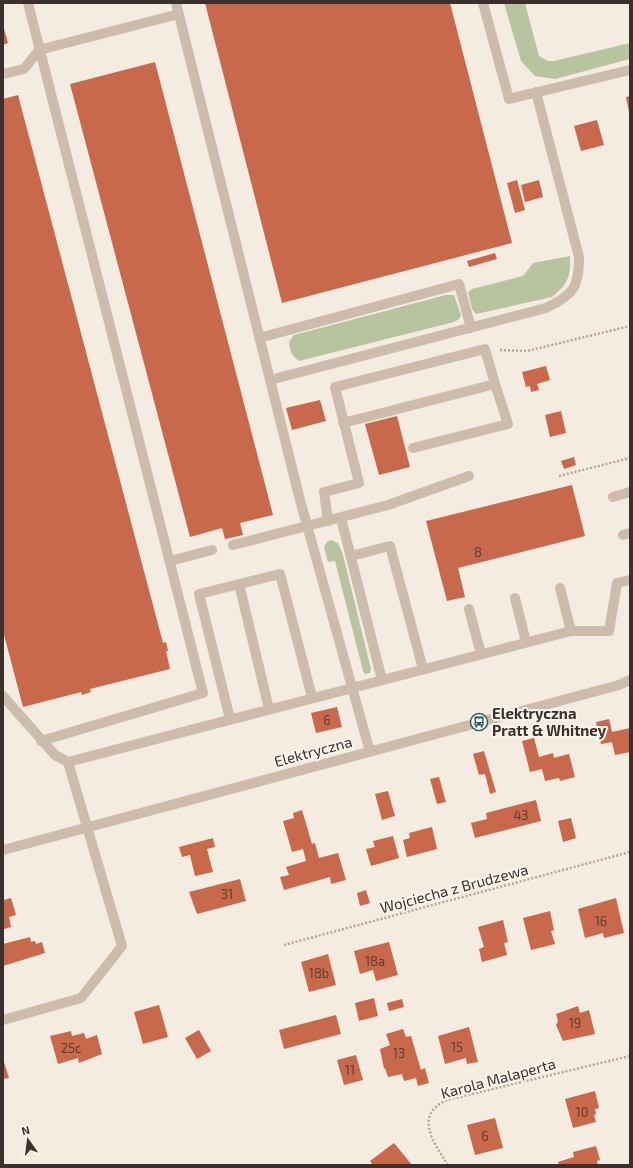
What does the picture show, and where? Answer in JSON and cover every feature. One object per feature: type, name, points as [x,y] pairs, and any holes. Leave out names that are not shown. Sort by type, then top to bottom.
[{"type":"street","points":[[28,3],[203,693],[41,741]]},
{"type":"street","points":[[176,3],[259,338],[308,527],[370,752]]},
{"type":"street","points":[[482,3],[509,99],[630,70]]},
{"type":"street","points":[[3,74],[24,69],[39,50],[179,14]]},
{"type":"street","points":[[270,380],[546,308],[562,300],[574,288],[579,272],[579,257],[536,92]]},
{"type":"street","points":[[259,338],[459,284],[471,328]]},
{"type":"street","points":[[328,521],[324,492],[359,483],[334,387],[485,349],[508,424],[413,448]]},
{"type":"street","points":[[343,423],[496,384]]},
{"type":"street","points":[[232,545],[308,527],[388,505],[469,476]]},
{"type":"street","points":[[613,497],[630,492]]},
{"type":"street","points":[[341,518],[382,680]]},
{"type":"street","points":[[351,556],[390,546],[423,669]]},
{"type":"street","points":[[170,561],[212,550]]},
{"type":"street","points":[[230,719],[199,594],[280,574],[312,698]]},
{"type":"street","points":[[3,696],[54,755],[68,762],[571,631],[609,631],[617,583],[630,580]]},
{"type":"street","points":[[239,584],[269,709]]},
{"type":"street","points":[[560,588],[571,631]]},
{"type":"street","points":[[515,598],[526,642]]},
{"type":"street","points":[[469,609],[481,654]]},
{"type":"street","name":"Elektryczna","points":[[3,850],[619,685],[630,680]]},
{"type":"street","points":[[3,1020],[81,998],[122,946],[68,762]]},
{"type":"path","points":[[485,349],[527,351],[630,326]]},
{"type":"path","points":[[558,476],[630,458]]},
{"type":"path","name":"Wojciecha z Brudzewa","points":[[284,945],[630,852]]},
{"type":"path","points":[[630,1055],[630,1060]]},
{"type":"path","name":"Karola Malaperta","points":[[448,1165],[428,1127],[431,1111],[438,1104],[447,1100],[630,1055]]},
{"type":"green space","points":[[504,3],[525,3],[539,56],[548,61],[554,61],[630,43],[630,59],[555,79],[535,76],[521,61]]},
{"type":"green space","points":[[570,256],[570,269],[565,284],[552,297],[476,314],[472,309],[468,292],[472,289],[523,276],[533,263]]},
{"type":"green space","points":[[446,295],[454,295],[461,315],[459,319],[454,322],[299,361],[294,357],[290,350],[289,342],[294,335]]},
{"type":"green space","points":[[331,540],[338,543],[343,555],[371,669],[370,673],[365,674],[363,671],[335,561],[328,562],[324,547],[327,542]]},
{"type":"building","points":[[205,3],[450,3],[512,243],[282,303]]},
{"type":"building","points":[[3,25],[8,43],[3,45]]},
{"type":"building","points":[[155,62],[273,515],[240,523],[243,535],[225,539],[222,528],[190,537],[70,84]]},
{"type":"building","points":[[18,95],[163,643],[166,642],[168,651],[166,651],[170,669],[90,689],[91,692],[82,695],[81,692],[23,707],[3,631],[3,99]]},
{"type":"building","points":[[630,96],[630,112],[629,112],[626,97]]},
{"type":"building","points":[[597,120],[604,145],[581,151],[574,126]]},
{"type":"building","points":[[517,180],[525,210],[515,213],[507,183]]},
{"type":"building","points":[[539,180],[543,197],[525,202],[521,185]]},
{"type":"building","points":[[495,253],[497,259],[469,267],[467,261]]},
{"type":"building","points":[[546,366],[550,380],[537,384],[539,390],[531,392],[530,386],[526,387],[522,372]]},
{"type":"building","points":[[320,400],[326,421],[292,430],[286,408]]},
{"type":"building","points":[[561,411],[566,433],[550,437],[545,415]]},
{"type":"building","points":[[397,416],[410,467],[379,475],[365,424]]},
{"type":"building","points":[[574,457],[576,465],[564,469],[561,461]]},
{"type":"building","points":[[572,485],[585,536],[458,568],[465,597],[447,601],[426,521]]},
{"type":"building","points":[[337,707],[342,727],[316,733],[311,713]]},
{"type":"building","points":[[609,719],[612,732],[630,728],[630,752],[615,755],[612,742],[601,744],[596,722]]},
{"type":"building","points":[[534,738],[539,757],[553,753],[554,758],[569,754],[575,777],[560,781],[559,778],[545,781],[542,769],[530,772],[522,741]]},
{"type":"building","points":[[484,751],[496,792],[490,794],[485,774],[479,775],[473,754]]},
{"type":"building","points":[[439,777],[446,802],[437,804],[430,779]]},
{"type":"building","points":[[388,791],[395,816],[382,820],[375,794]]},
{"type":"building","points":[[536,800],[541,821],[475,838],[471,823],[487,819],[486,813]]},
{"type":"building","points":[[302,810],[312,844],[315,843],[319,858],[338,853],[346,880],[331,884],[330,877],[284,890],[280,877],[289,875],[286,867],[306,861],[303,849],[292,852],[283,821],[294,818],[293,813]]},
{"type":"building","points":[[571,818],[576,838],[563,842],[558,821]]},
{"type":"building","points":[[432,827],[437,849],[407,857],[403,840],[410,838],[409,833]]},
{"type":"building","points":[[393,836],[399,858],[371,866],[366,849],[375,847],[373,841]]},
{"type":"building","points":[[213,838],[215,847],[207,849],[213,872],[195,876],[190,855],[182,857],[179,847]]},
{"type":"building","points":[[240,879],[246,901],[197,914],[189,892]]},
{"type":"building","points":[[366,890],[370,903],[360,906],[357,893]]},
{"type":"building","points":[[3,897],[4,900],[11,898],[16,915],[9,917],[11,927],[4,929]]},
{"type":"building","points":[[616,898],[624,933],[604,938],[603,933],[585,938],[578,909]]},
{"type":"building","points":[[550,911],[554,930],[551,931],[555,944],[531,950],[523,918]]},
{"type":"building","points":[[503,920],[508,942],[504,943],[507,955],[482,962],[479,949],[484,947],[478,927]]},
{"type":"building","points":[[30,937],[31,942],[35,941],[36,944],[42,942],[45,953],[3,966],[3,944]]},
{"type":"building","points":[[389,942],[398,975],[376,981],[373,970],[360,974],[354,951]]},
{"type":"building","points":[[328,954],[336,985],[309,992],[301,962]]},
{"type":"building","points":[[374,998],[378,1016],[359,1021],[355,1003]]},
{"type":"building","points":[[402,999],[404,1007],[389,1011],[387,1003]]},
{"type":"building","points":[[159,1005],[168,1037],[143,1044],[134,1012]]},
{"type":"building","points":[[578,1006],[580,1013],[589,1010],[595,1034],[563,1041],[556,1025],[558,1021],[556,1014]]},
{"type":"building","points":[[336,1015],[341,1034],[284,1049],[279,1030]]},
{"type":"building","points":[[469,1027],[478,1062],[467,1064],[466,1058],[445,1064],[438,1036]]},
{"type":"building","points":[[403,1029],[406,1037],[411,1036],[421,1070],[425,1068],[429,1083],[418,1086],[416,1078],[404,1081],[402,1074],[388,1077],[385,1068],[384,1069],[380,1049],[390,1045],[386,1034]]},
{"type":"building","points":[[199,1030],[211,1051],[197,1059],[185,1038]]},
{"type":"building","points":[[71,1031],[72,1036],[84,1033],[86,1039],[97,1035],[102,1054],[79,1063],[78,1058],[58,1064],[50,1036]]},
{"type":"building","points":[[356,1055],[363,1080],[344,1085],[337,1060]]},
{"type":"building","points":[[3,1059],[9,1078],[3,1079]]},
{"type":"building","points":[[595,1091],[599,1108],[595,1109],[596,1114],[594,1115],[596,1122],[573,1128],[565,1099]]},
{"type":"building","points":[[495,1118],[503,1148],[475,1155],[467,1125]]},
{"type":"building","points":[[394,1143],[412,1165],[373,1165],[370,1161]]},
{"type":"building","points":[[596,1146],[600,1160],[597,1161],[598,1165],[559,1165],[558,1162],[574,1157],[573,1152]]},
{"type":"place","name":"Elektryczna Pratt & Whitney","points":[[479,722]]}]
